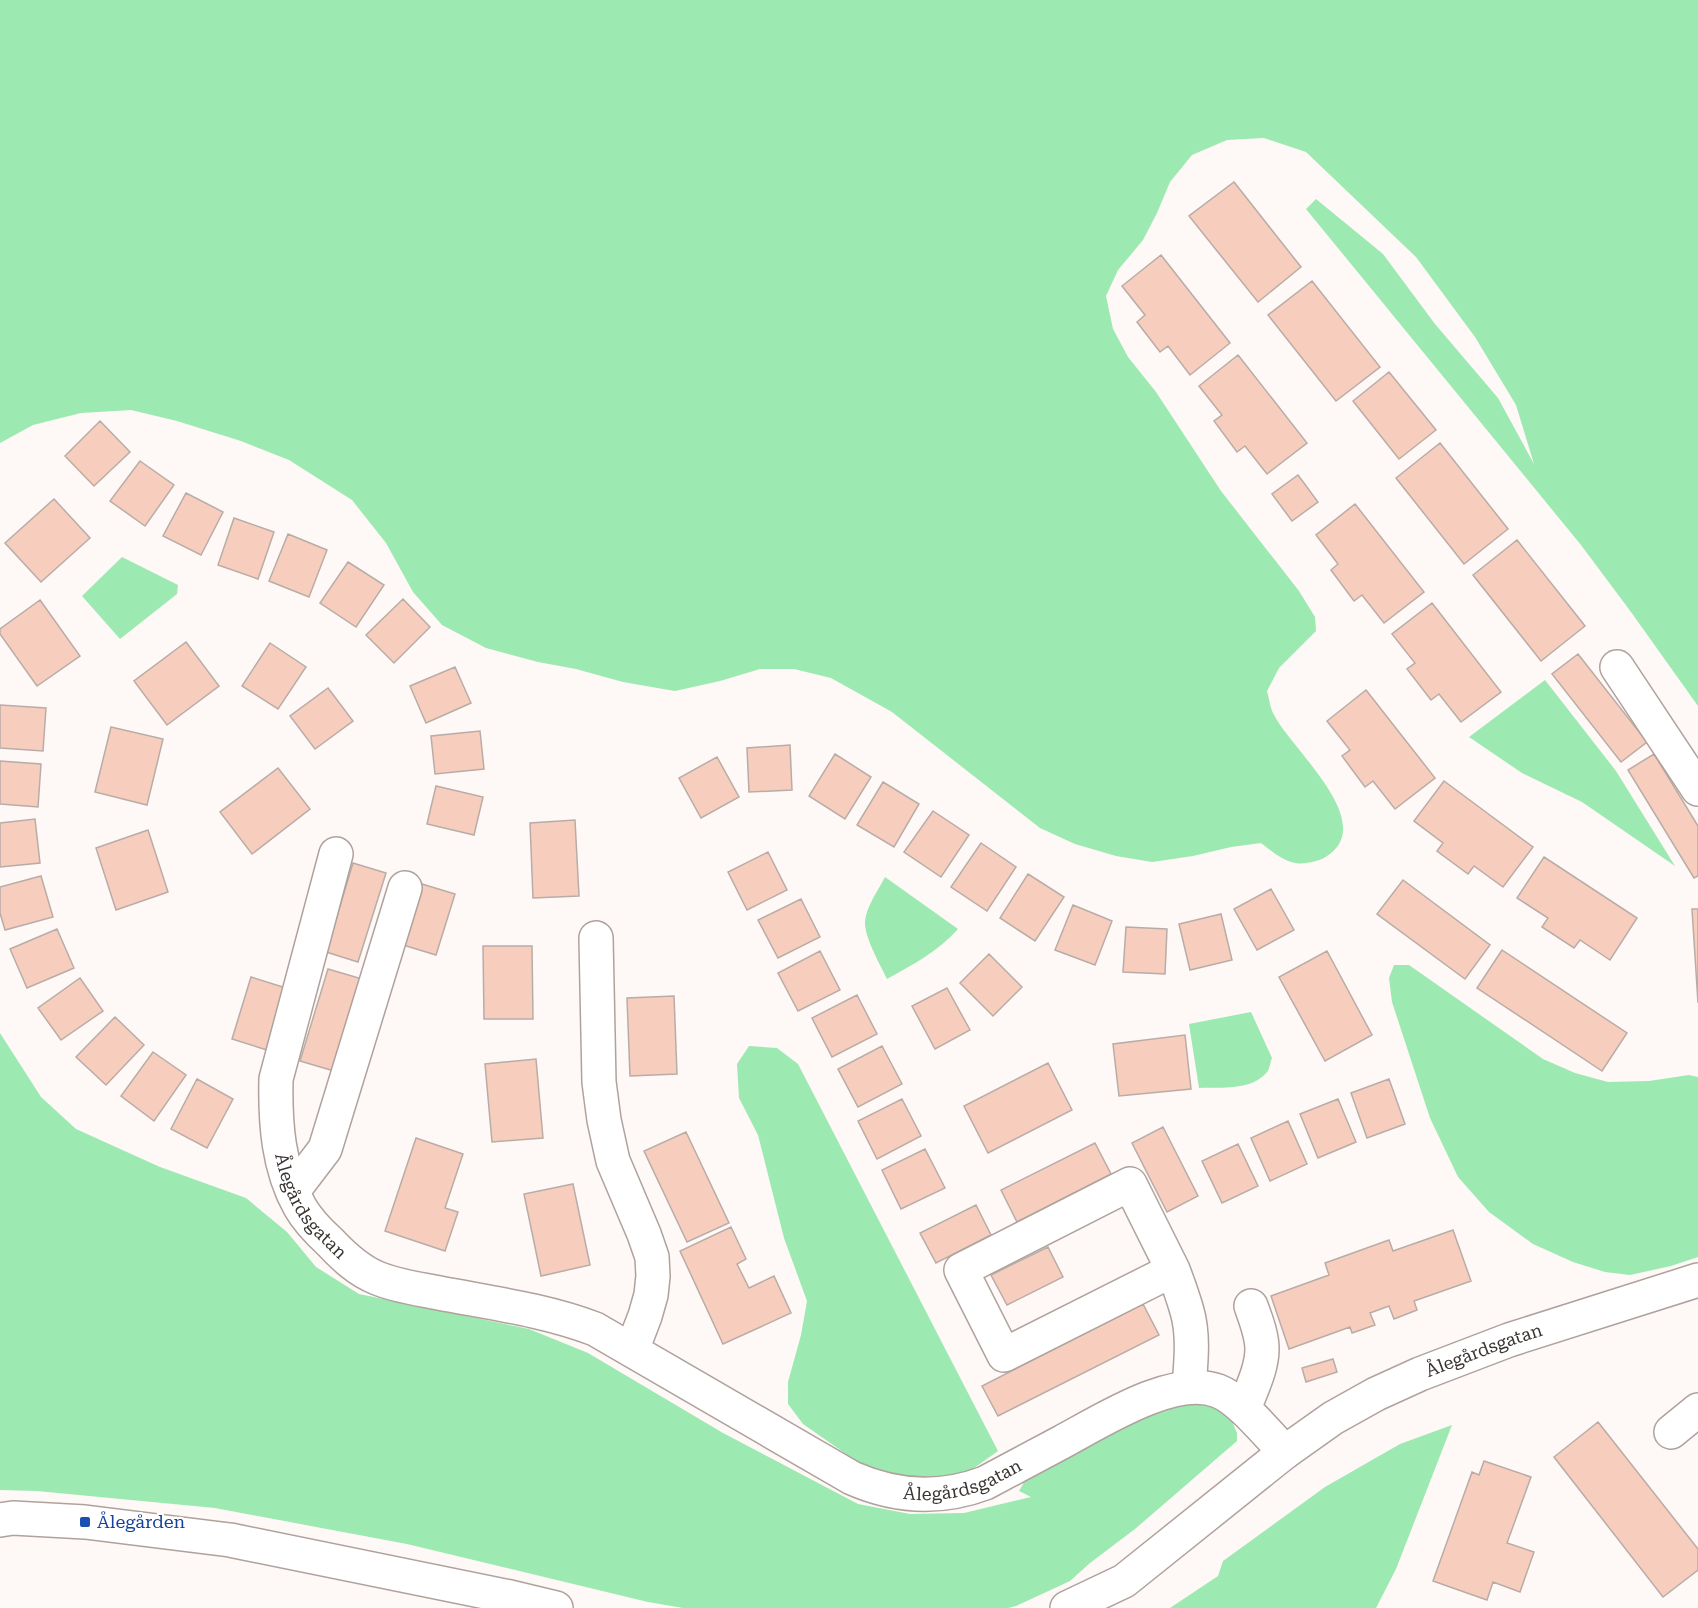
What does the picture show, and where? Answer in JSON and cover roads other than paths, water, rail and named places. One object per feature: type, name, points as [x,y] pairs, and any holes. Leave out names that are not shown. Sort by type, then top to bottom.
[{"type":"street","points":[[1617,668],[1698,789]]},
{"type":"street","name":"Ålegårdsgatan","points":[[336,854],[276,1079],[275,1110],[282,1159],[301,1209],[316,1228],[356,1267],[378,1279],[540,1312],[595,1329],[852,1478],[870,1486],[912,1494],[952,1493],[985,1483],[1119,1411],[1147,1398],[1189,1388],[1204,1387],[1218,1390],[1230,1397],[1285,1452]]},
{"type":"street","points":[[293,1191],[325,1149],[405,888]]},
{"type":"street","points":[[596,938],[599,1082],[604,1120],[613,1161],[652,1257],[651,1295],[633,1350]]},
{"type":"street","points":[[1173,1270],[1004,1355],[961,1270],[1130,1184],[1173,1270],[1188,1313],[1192,1358],[1189,1388]]},
{"type":"street","name":"Ålegårdsgatan","points":[[1068,1608],[1124,1581],[1285,1452],[1333,1418],[1376,1394],[1420,1374],[1509,1340],[1698,1280]]},
{"type":"street","points":[[1244,1409],[1261,1363],[1263,1348],[1251,1306]]},
{"type":"street","points":[[1671,1432],[1698,1410]]},
{"type":"street","points":[[0,1520],[13,1518],[85,1522],[230,1540],[509,1602],[556,1608]]},
{"type":"place","name":"Ålegården","points":[[85,1522]]}]
